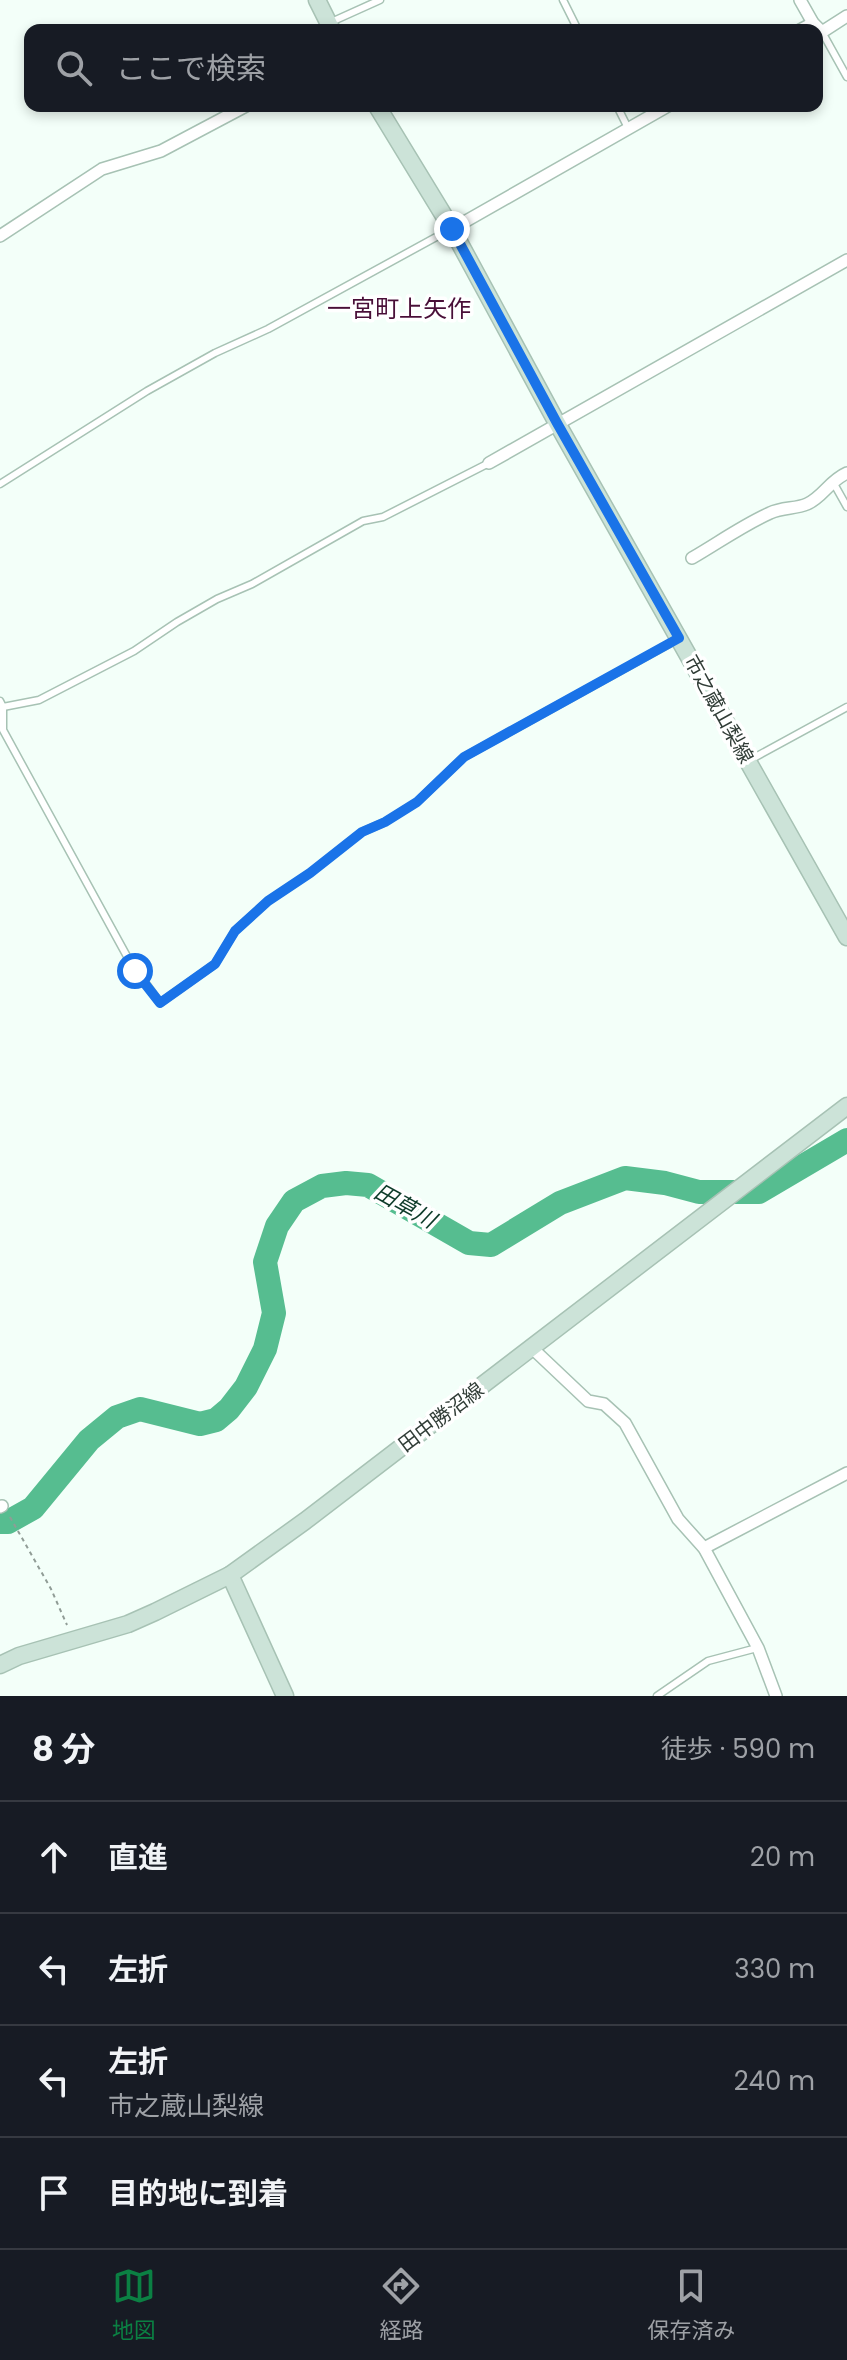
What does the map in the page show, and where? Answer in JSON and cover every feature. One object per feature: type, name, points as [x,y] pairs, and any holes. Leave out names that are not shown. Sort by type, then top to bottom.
[{"type":"main road","points":[[317,0],[329,24]]},
{"type":"main road","name":"市之蔵山梨線","points":[[381,112],[452,229],[557,423],[847,937]]},
{"type":"main road","name":"田中勝沼線","points":[[0,1665],[19,1656],[128,1624],[230,1575],[847,1106]]},
{"type":"main road","points":[[230,1575],[285,1696]]},
{"type":"street","points":[[800,0],[813,23]]},
{"type":"street","points":[[823,31],[847,16]]},
{"type":"street","points":[[0,236],[102,169],[161,151],[235,112]]},
{"type":"street","points":[[452,229],[658,112]]},
{"type":"street","points":[[489,463],[847,260]]},
{"type":"street","points":[[692,558],[770,513],[805,505],[817,498],[832,481],[847,473]]},
{"type":"street","points":[[532,1348],[588,1401],[604,1404],[625,1423],[678,1519],[704,1548],[758,1648],[776,1696]]},
{"type":"street","points":[[704,1548],[847,1473]]},
{"type":"lane","points":[[334,24],[380,0]]},
{"type":"lane","points":[[563,0],[575,24]]},
{"type":"lane","points":[[823,34],[847,77]]},
{"type":"lane","points":[[620,112],[628,129]]},
{"type":"lane","points":[[0,484],[147,391],[452,229]]},
{"type":"lane","points":[[489,463],[383,517],[363,521],[252,584],[217,599],[134,651],[39,700],[2,704],[2,731],[129,960],[160,1003],[215,964],[235,931],[268,901],[362,832],[417,802],[464,757],[679,638]]},
{"type":"lane","points":[[832,481],[847,507]]},
{"type":"lane","points":[[748,761],[847,707]]},
{"type":"lane","points":[[657,1696],[708,1661],[758,1648]]},
{"type":"path","points":[[3,1508],[51,1589],[74,1640]]},
{"type":"waterway","name":"田草川","points":[[0,1522],[8,1522],[33,1508],[89,1440],[117,1417],[140,1409],[200,1424],[216,1420],[229,1409],[246,1387],[265,1349],[274,1313],[265,1262],[277,1226],[294,1201],[322,1186],[346,1183],[368,1185],[469,1243],[491,1245],[560,1203],[625,1178],[665,1183],[699,1192],[759,1192],[847,1140]]},
{"type":"district","name":"一宮町上矢作","points":[[399,308]]},
{"type":"route","points":[[135,971],[160,1003],[215,964],[235,931],[268,901],[362,832],[417,802],[464,757],[679,638],[452,229]]}]
